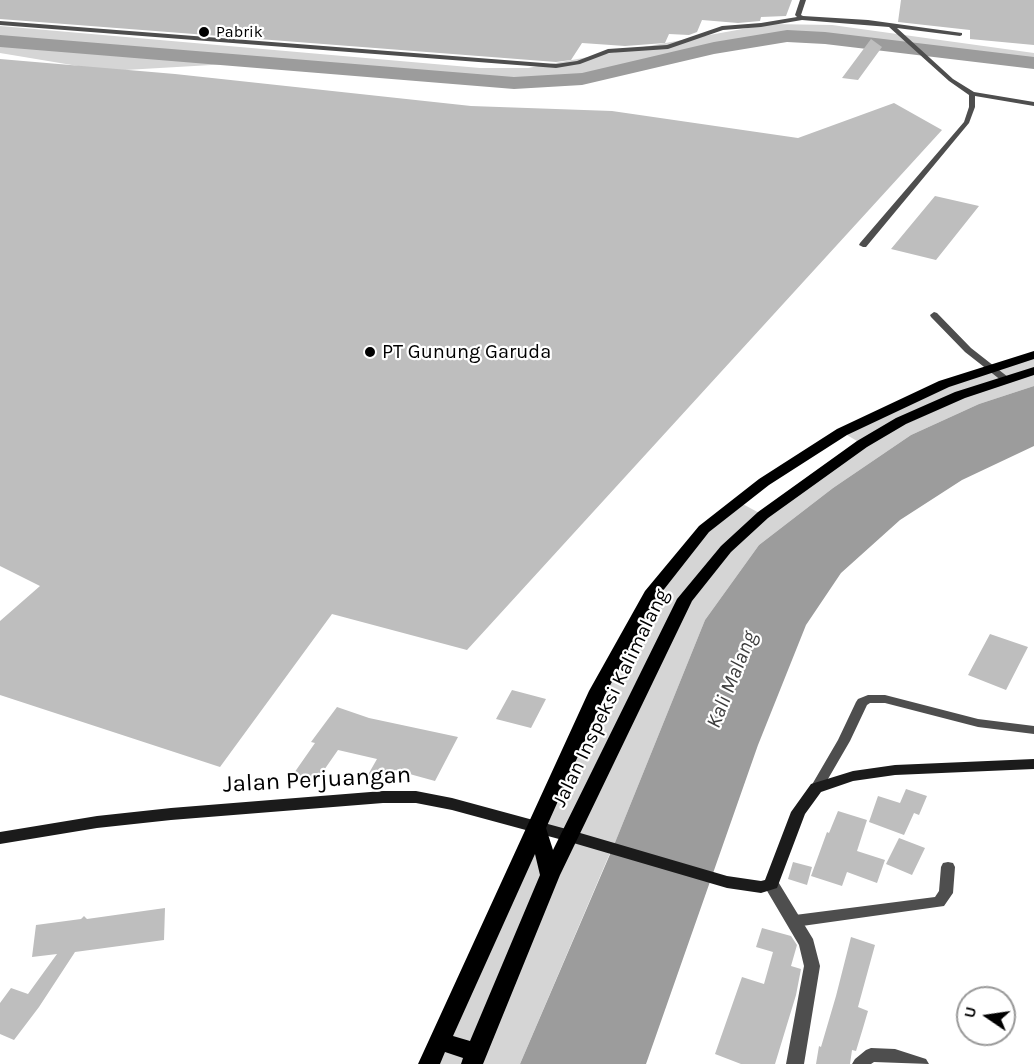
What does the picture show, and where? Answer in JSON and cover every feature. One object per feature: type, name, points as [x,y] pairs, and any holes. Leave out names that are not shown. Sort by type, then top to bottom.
[{"type":"main road","name":"Jalan Inspeksi Kalimalang","points":[[429,1064],[598,691],[651,596],[704,529],[764,482],[842,432],[944,384],[1034,355]]},
{"type":"main road","name":"Jalan Inspeksi Kalimalang","points":[[474,1058],[550,874],[685,599],[726,549],[763,515],[862,444],[901,421],[1005,379],[1034,371]]},
{"type":"main road","points":[[842,432],[862,444]]},
{"type":"main road","points":[[739,502],[763,515]]},
{"type":"main road","points":[[537,828],[550,874]]},
{"type":"main road","points":[[440,1041],[474,1058]]},
{"type":"street","points":[[795,1064],[812,966],[807,944],[771,884],[798,812],[816,788],[853,776],[895,770],[1034,764]]},
{"type":"street","name":"Jalan Perjuangan","points":[[0,838],[97,822],[171,814],[403,796],[444,802],[727,882],[761,887],[771,884]]},
{"type":"lane","points":[[802,0],[798,15],[802,18]]},
{"type":"lane","points":[[0,22],[556,66],[578,63],[608,51],[668,47],[722,28],[761,25],[802,18],[891,25],[960,34]]},
{"type":"lane","points":[[891,25],[932,63],[972,94],[1034,104]]},
{"type":"lane","points":[[863,245],[967,122],[972,107],[972,94]]},
{"type":"lane","points":[[934,315],[968,350],[1005,379]]},
{"type":"lane","points":[[816,788],[844,741],[862,702],[868,699],[885,699],[978,723],[1034,730]]},
{"type":"lane","points":[[795,921],[939,902],[946,893],[948,867]]},
{"type":"lane","points":[[860,1064],[871,1055],[895,1056],[921,1064]]},
{"type":"shaded area","points":[[770,24],[832,25],[1034,53],[1034,63],[825,38],[787,36],[716,47],[582,79],[514,83],[263,62],[108,71],[0,53],[0,26],[480,68],[528,68]]},
{"type":"shaded area","points":[[1034,355],[1034,371],[1026,374],[1034,372],[1034,386],[979,404],[911,435],[833,488],[759,545],[705,620],[614,845],[574,837],[610,853],[520,1064],[429,1064],[598,691],[651,595],[704,529],[739,502],[763,515],[862,444],[842,432],[944,384]],"holes":[[[994,384],[870,440],[901,421]],[[537,829],[569,836],[551,874],[550,873]]]},
{"type":"water","name":"Kali Malang","points":[[1034,386],[1034,446],[962,480],[900,520],[841,573],[806,625],[758,745],[646,1064],[520,1064],[614,845],[705,620],[759,545],[833,488],[911,435],[979,404]]},
{"type":"building","name":"Pabrik","points":[[0,0],[792,0],[786,16],[761,17],[760,21],[738,23],[702,20],[697,32],[689,35],[669,34],[665,43],[625,46],[582,43],[571,60],[556,62],[0,19]]},
{"type":"building","points":[[901,0],[1034,0],[1034,45],[970,39],[970,30],[898,22]]},
{"type":"building","points":[[871,39],[882,47],[858,80],[842,78]]},
{"type":"building","name":"PT Gunung Garuda","points":[[0,59],[175,74],[471,106],[612,111],[798,138],[894,103],[942,130],[467,650],[332,614],[220,767],[0,695],[0,621],[40,586],[0,566]]},
{"type":"building","points":[[935,196],[979,206],[936,260],[891,249]]},
{"type":"building","points":[[990,634],[1028,647],[1006,690],[968,675]]},
{"type":"building","points":[[512,690],[546,699],[531,728],[496,719]]},
{"type":"building","points":[[337,707],[369,718],[458,737],[435,781],[395,770],[385,786],[365,780],[377,759],[338,750],[315,783],[292,776],[315,743],[311,742]]},
{"type":"building","points":[[906,789],[927,796],[919,815],[914,813],[904,835],[869,822],[878,796],[900,803]]},
{"type":"building","points":[[838,811],[867,820],[857,851],[885,860],[877,883],[847,872],[842,886],[811,876],[827,832],[829,833]]},
{"type":"building","points":[[899,838],[925,848],[912,875],[886,864]]},
{"type":"building","points":[[793,862],[812,867],[807,885],[788,879]]},
{"type":"building","points":[[165,908],[164,940],[75,952],[14,1040],[0,1034],[0,1003],[11,988],[28,994],[57,954],[32,957],[36,925],[81,919],[84,916],[87,919]]},
{"type":"building","points":[[762,928],[791,936],[797,945],[791,966],[801,969],[796,995],[775,1064],[741,1064],[715,1054],[742,977],[764,984],[773,952],[756,947]]},
{"type":"building","points":[[851,937],[875,945],[858,1007],[868,1011],[856,1051],[852,1050],[850,1064],[816,1064],[819,1046],[821,1047]]},
{"type":"waterway","points":[[0,41],[514,83],[582,79],[714,48],[787,36],[825,38],[1034,63]]},
{"type":"place","name":"Pabrik","points":[[204,32]]},
{"type":"place","name":"PT Gunung Garuda","points":[[370,352]]}]
